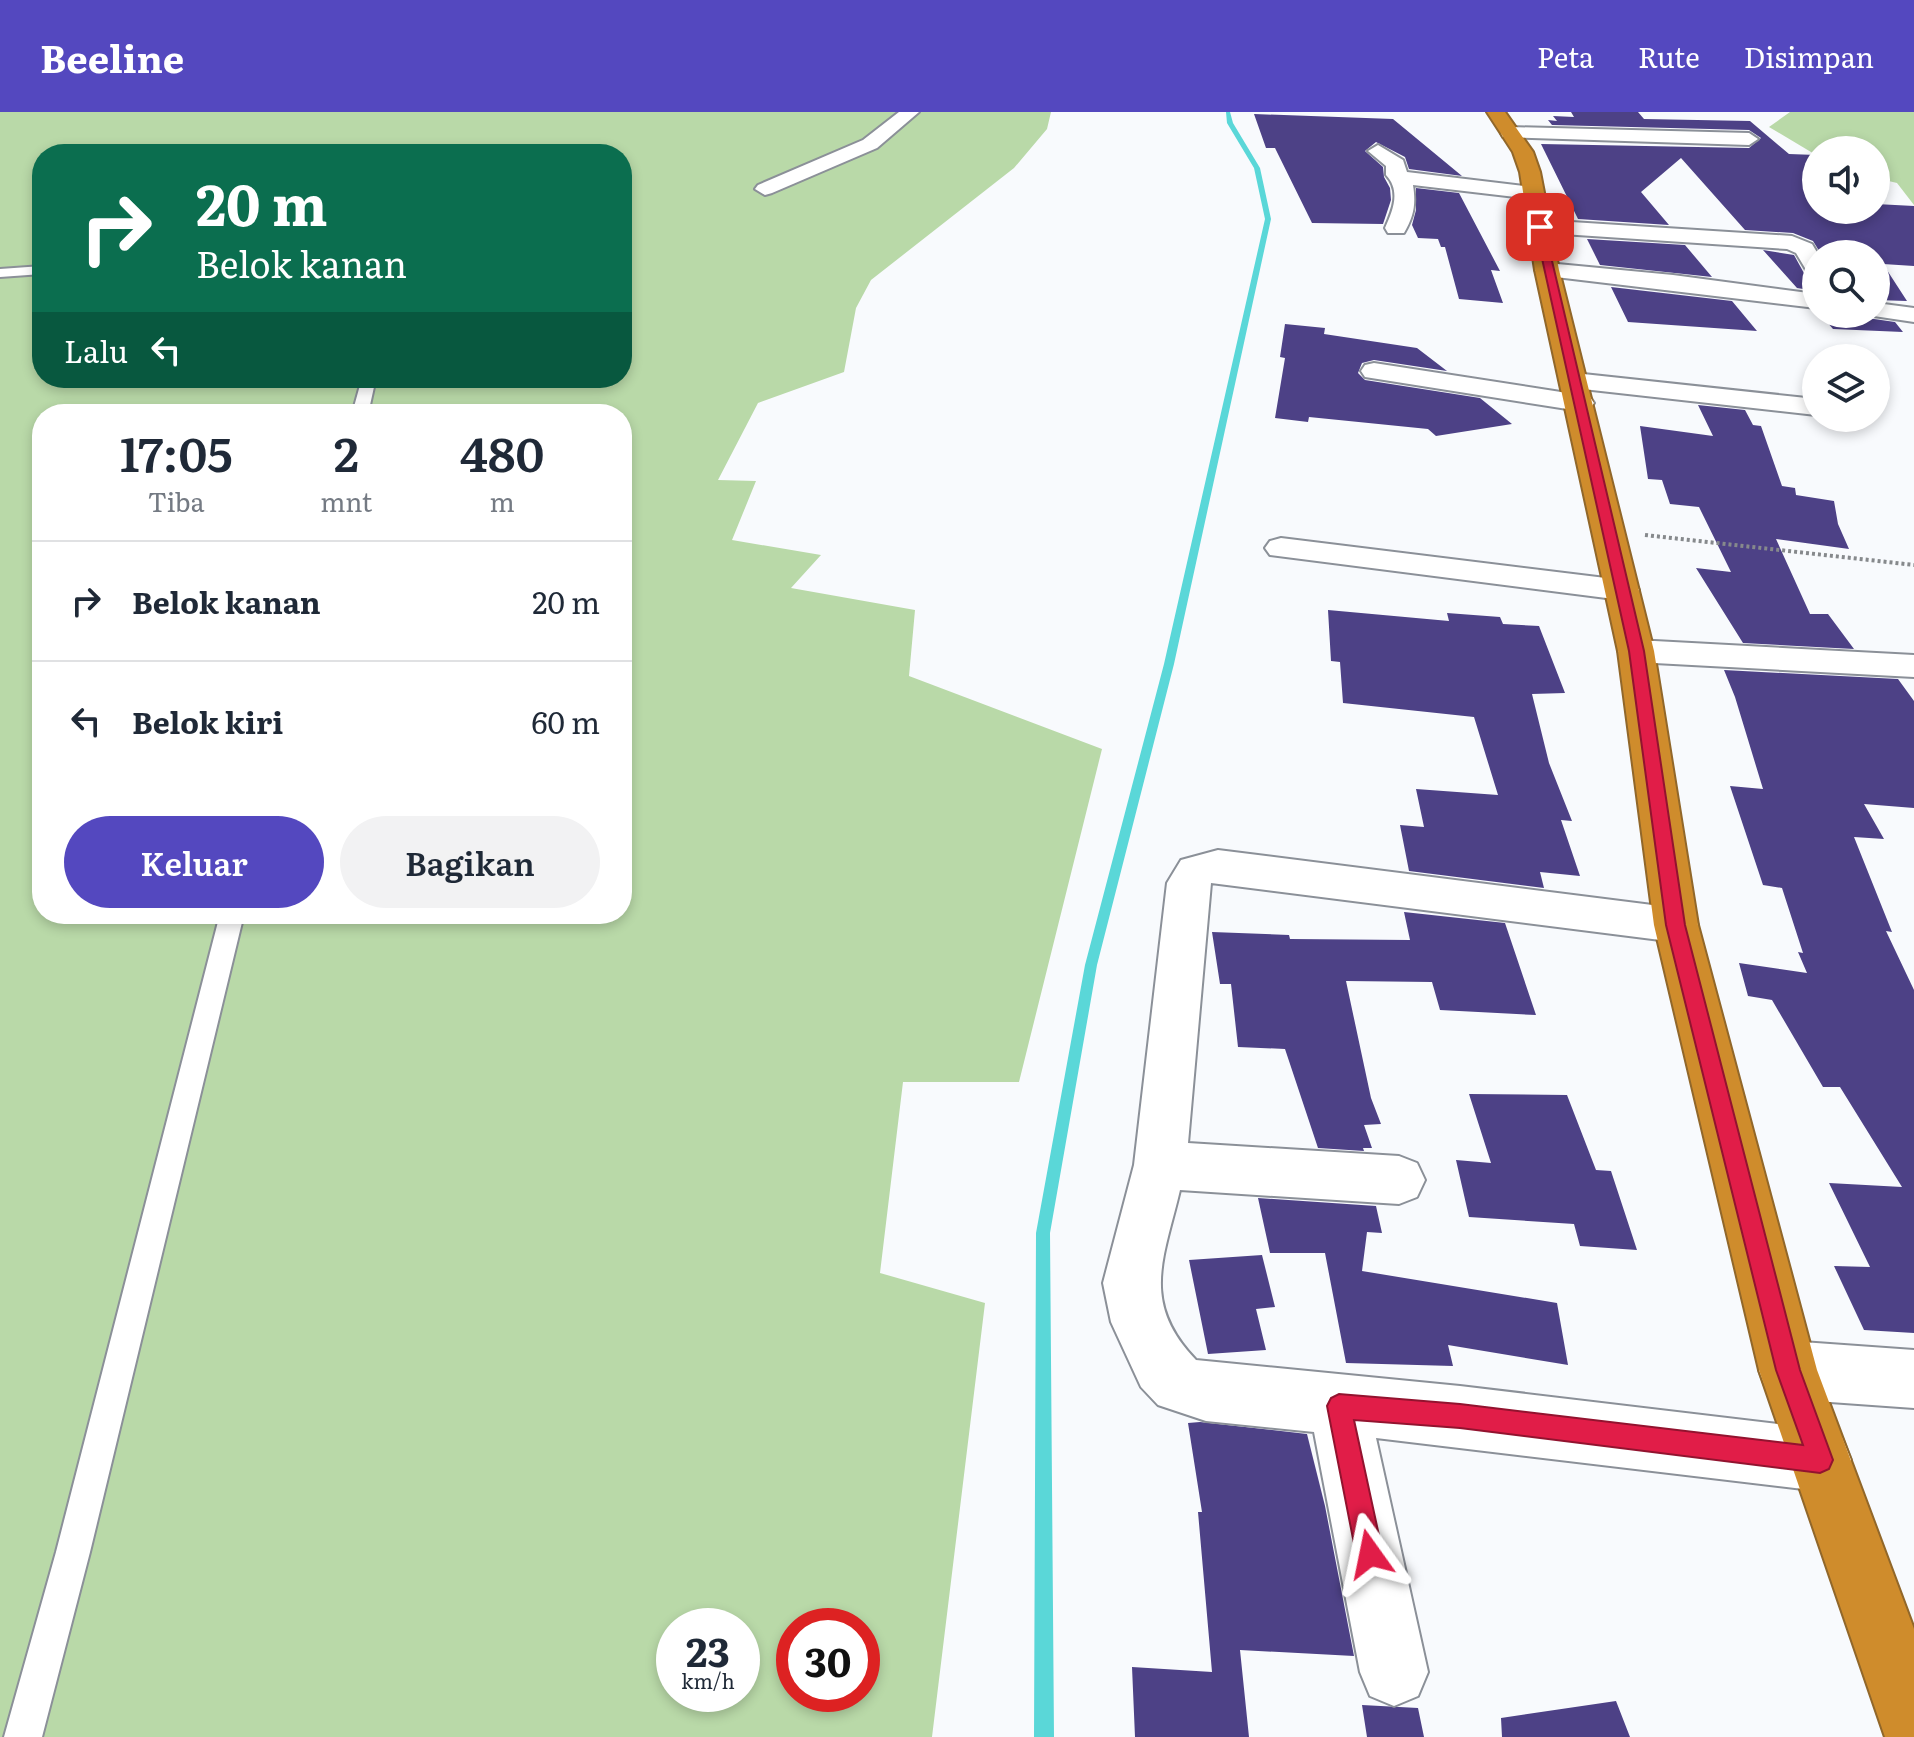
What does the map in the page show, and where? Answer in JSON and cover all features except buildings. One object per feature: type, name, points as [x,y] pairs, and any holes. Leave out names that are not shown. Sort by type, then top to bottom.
[{"type":"highway","points":[[1503,123],[1523,152],[1547,270],[1636,651],[1676,925],[1788,1370],[1914,1722]]},
{"type":"street","points":[[765,189],[870,144],[910,112]]},
{"type":"street","points":[[1503,123],[1749,139]]},
{"type":"street","points":[[1378,151],[1393,160],[1396,175],[1402,178],[1536,210],[1792,243],[1802,248]]},
{"type":"street","points":[[1396,228],[1406,204],[1402,178]]},
{"type":"street","points":[[1536,210],[1763,224]]},
{"type":"street","points":[[1547,270],[1802,299]]},
{"type":"street","points":[[1890,312],[1914,315]]},
{"type":"street","points":[[1374,371],[1577,392],[1802,406]]},
{"type":"street","points":[[1281,548],[1622,590]]},
{"type":"street","points":[[1636,651],[1914,666]]},
{"type":"street","points":[[1676,925],[1218,866],[1200,868],[1192,873],[1188,883],[1160,1165],[1131,1283],[1139,1322],[1162,1366],[1179,1384],[1206,1392],[1460,1416],[1820,1460]]},
{"type":"street","points":[[1160,1165],[1399,1180]]},
{"type":"street","points":[[1788,1370],[1914,1379]]},
{"type":"street","points":[[1339,1406],[1394,1672]]},
{"type":"lane","points":[[0,273],[32,271]]},
{"type":"lane","points":[[23,1737],[73,1552],[230,924]]},
{"type":"path","points":[[1607,530],[1914,565]]},
{"type":"green space","points":[[0,112],[1051,112],[1047,129],[1014,168],[871,280],[856,308],[844,372],[758,403],[718,480],[756,481],[732,540],[821,555],[791,588],[915,610],[909,676],[1102,749],[1019,1082],[903,1082],[880,1273],[985,1303],[932,1737],[0,1737]]},
{"type":"green space","points":[[1790,112],[1914,112],[1914,205],[1897,183],[1890,181],[1890,136],[1802,136],[1802,147],[1769,127]]},
{"type":"waterway","points":[[1044,1737],[1043,1233],[1091,965],[1169,664],[1268,219],[1257,168],[1230,123],[1228,112]]},
{"type":"route","points":[[1370,1554],[1339,1406],[1460,1416],[1820,1460],[1788,1370],[1676,925],[1636,651],[1547,270],[1540,227]]}]
